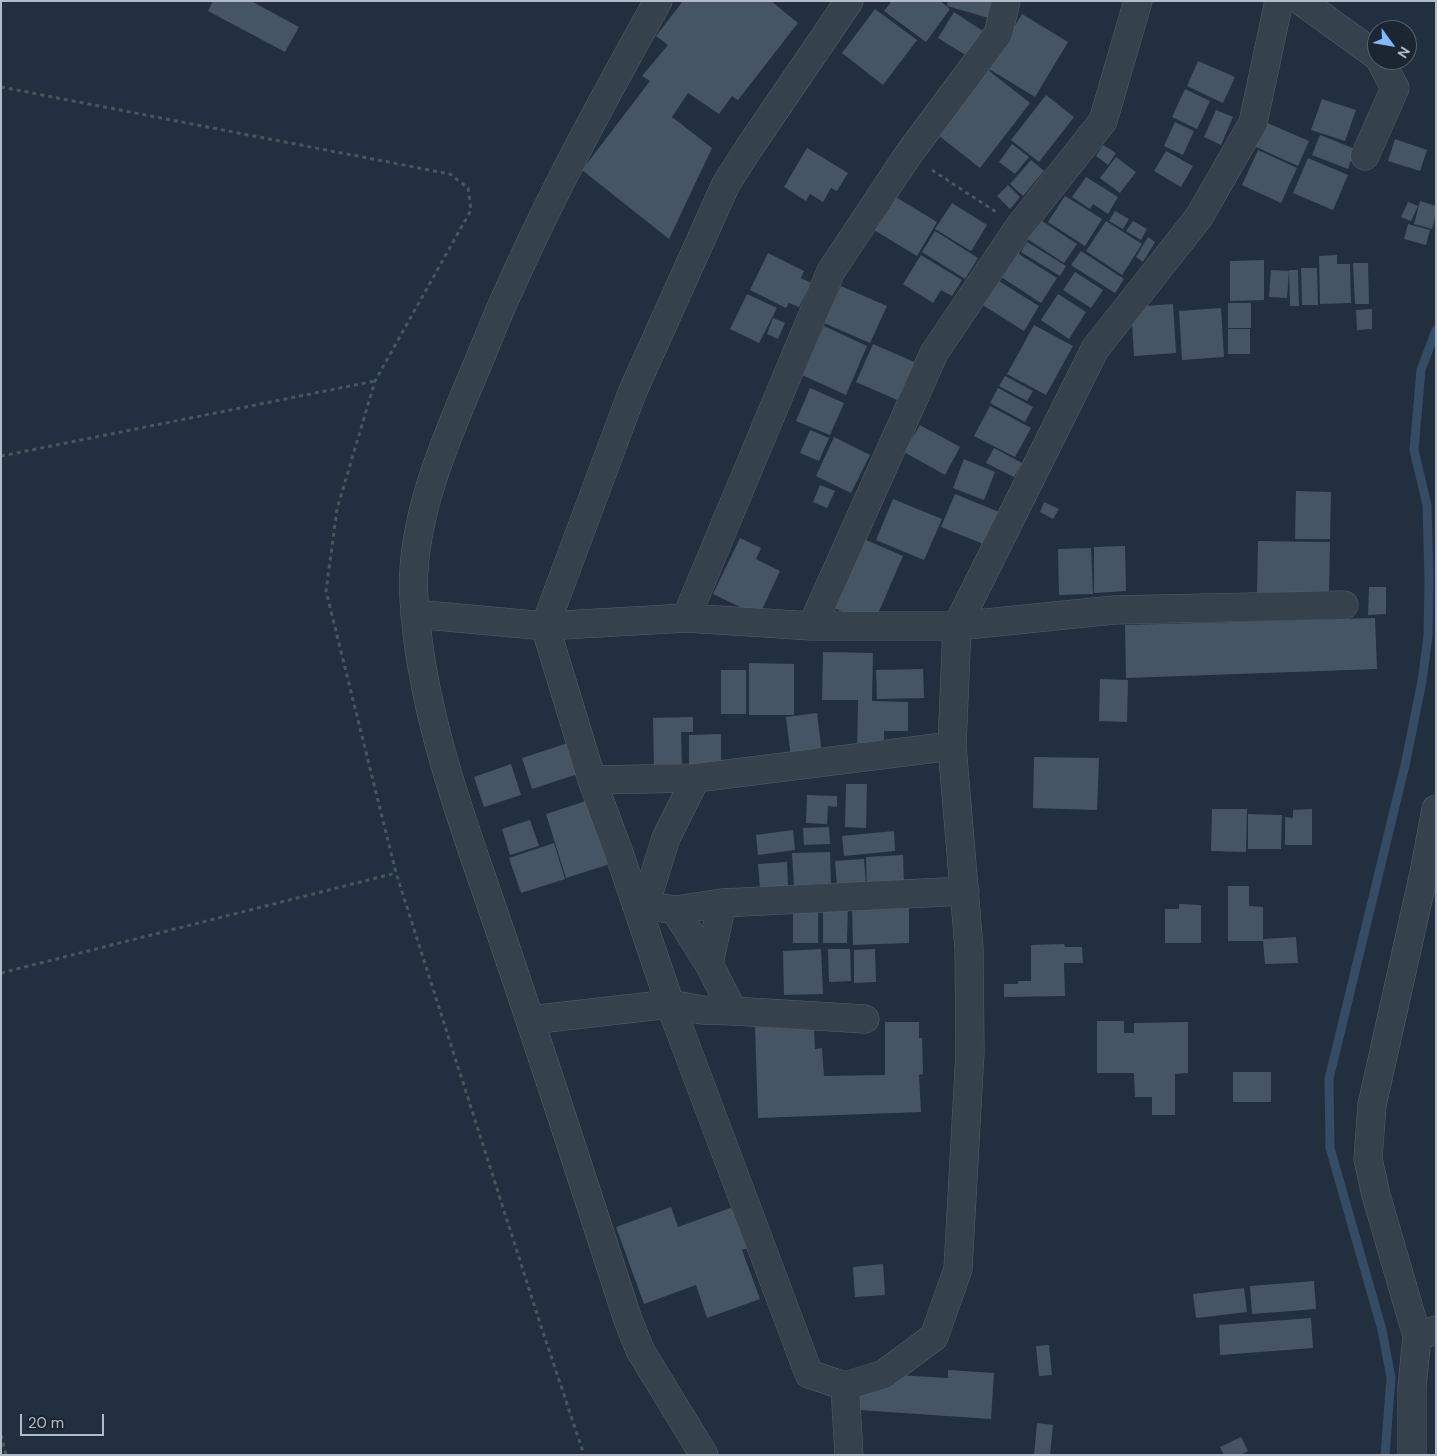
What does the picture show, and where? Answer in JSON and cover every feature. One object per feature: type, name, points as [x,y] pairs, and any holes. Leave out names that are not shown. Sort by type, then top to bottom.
[{"type":"street","points":[[658,1],[604,98],[552,200],[509,289],[458,410],[430,483],[420,522],[414,572],[415,614],[422,671],[445,766],[634,1335],[653,1373],[678,1410],[704,1455]]},
{"type":"street","points":[[849,1],[726,184],[632,393],[545,626],[592,780],[640,905],[670,1004],[809,1374],[845,1386],[884,1374],[934,1337],[958,1269],[970,1052],[969,948],[952,746],[957,626],[1095,348],[1199,217],[1253,122],[1279,1]]},
{"type":"street","points":[[686,618],[831,271],[908,155],[998,34],[1006,1]]},
{"type":"street","points":[[812,626],[934,353],[1019,227],[1103,121],[1138,1]]},
{"type":"street","points":[[1301,1],[1367,49]]},
{"type":"street","points":[[1365,156],[1395,88],[1385,70]]},
{"type":"street","points":[[415,614],[545,626],[686,618],[812,626],[957,626],[1114,610],[1344,605]]},
{"type":"street","points":[[592,780],[696,778],[952,746]]},
{"type":"street","points":[[640,905],[666,838],[696,778]]},
{"type":"street","points":[[1412,1455],[1412,1387],[1426,1333],[1376,1195],[1368,1159],[1372,1105],[1430,875],[1436,809]]},
{"type":"street","points":[[640,905],[675,910],[722,903],[965,891]]},
{"type":"street","points":[[709,964],[722,903]]},
{"type":"street","points":[[675,910],[709,964],[734,1011]]},
{"type":"street","points":[[530,1020],[670,1004],[702,1010],[865,1019]]},
{"type":"street","points":[[845,1386],[849,1455]]},
{"type":"path","points":[[1,87],[450,174],[468,188],[471,210],[375,381],[337,509],[326,591],[396,873],[584,1455]]},
{"type":"path","points":[[908,155],[1019,227]]},
{"type":"path","points":[[1,456],[375,381]]},
{"type":"path","points":[[1,973],[396,873]]},
{"type":"path","points":[[1,1436],[6,1455]]},
{"type":"building","points":[[213,1],[251,1],[299,27],[285,52],[208,11]]},
{"type":"building","points":[[683,1],[771,1],[798,23],[738,100],[732,96],[719,114],[688,93],[672,117],[712,148],[669,239],[582,170],[650,81],[642,76],[668,45],[656,36]]},
{"type":"building","points":[[892,1],[940,1],[950,9],[926,42],[884,11]]},
{"type":"building","points":[[948,1],[994,1],[989,18],[947,6]]},
{"type":"building","points":[[875,9],[917,40],[883,85],[842,53]]},
{"type":"building","points":[[954,12],[983,31],[967,56],[938,38]]},
{"type":"building","points":[[1022,14],[1068,42],[1035,97],[989,69]]},
{"type":"building","points":[[1198,61],[1235,77],[1223,103],[1187,86]]},
{"type":"building","points":[[988,70],[1030,103],[980,168],[938,135]]},
{"type":"building","points":[[1185,89],[1210,101],[1197,129],[1172,117]]},
{"type":"building","points":[[1046,95],[1074,117],[1039,162],[1011,140]]},
{"type":"building","points":[[1322,99],[1356,110],[1345,141],[1311,130]]},
{"type":"building","points":[[1216,110],[1233,117],[1221,145],[1204,137]]},
{"type":"building","points":[[1175,122],[1194,131],[1183,155],[1164,146]]},
{"type":"building","points":[[1265,122],[1309,141],[1298,166],[1254,146]]},
{"type":"building","points":[[1320,135],[1355,149],[1348,169],[1312,155]]},
{"type":"building","points":[[1395,139],[1427,150],[1420,171],[1388,161]]},
{"type":"building","points":[[1012,144],[1029,157],[1015,174],[999,162]]},
{"type":"building","points":[[1103,145],[1116,153],[1108,165],[1096,156]]},
{"type":"building","points":[[807,148],[848,173],[837,191],[831,188],[823,202],[810,194],[806,201],[784,187]]},
{"type":"building","points":[[1258,150],[1297,168],[1281,203],[1242,185]]},
{"type":"building","points":[[1166,151],[1193,166],[1181,187],[1154,171]]},
{"type":"building","points":[[1116,157],[1136,172],[1120,193],[1100,178]]},
{"type":"building","points":[[1308,158],[1348,175],[1333,210],[1293,193]]},
{"type":"building","points":[[1031,160],[1044,171],[1023,196],[1010,184]]},
{"type":"building","points":[[1086,177],[1118,197],[1108,214],[1093,204],[1090,209],[1072,197]]},
{"type":"building","points":[[1008,185],[1020,197],[1010,209],[997,196]]},
{"type":"building","points":[[894,196],[937,222],[917,256],[874,230]]},
{"type":"building","points":[[1065,196],[1102,219],[1085,246],[1048,222]]},
{"type":"building","points":[[1420,201],[1436,206],[1432,229],[1414,224]]},
{"type":"building","points":[[1408,202],[1418,206],[1411,221],[1401,217]]},
{"type":"building","points":[[952,203],[987,225],[971,251],[935,229]]},
{"type":"building","points":[[1115,211],[1129,219],[1123,229],[1109,221]]},
{"type":"building","points":[[1039,219],[1077,244],[1064,263],[1026,238]]},
{"type":"building","points":[[1106,221],[1142,244],[1122,275],[1086,251]]},
{"type":"building","points":[[1133,221],[1147,229],[1141,240],[1126,231]]},
{"type":"building","points":[[1408,224],[1430,230],[1426,245],[1404,239]]},
{"type":"building","points":[[935,231],[978,258],[965,279],[922,252]]},
{"type":"building","points":[[1148,237],[1155,242],[1143,262],[1136,257]]},
{"type":"building","points":[[1027,242],[1066,266],[1060,276],[1021,252]]},
{"type":"building","points":[[1014,251],[1057,278],[1041,303],[998,275]]},
{"type":"building","points":[[1081,251],[1124,279],[1115,293],[1071,265]]},
{"type":"building","points":[[768,253],[804,271],[801,278],[811,283],[799,307],[789,303],[786,308],[750,290]]},
{"type":"building","points":[[921,255],[962,280],[952,296],[941,290],[933,303],[903,284]]},
{"type":"building","points":[[1337,255],[1337,264],[1350,264],[1351,303],[1320,304],[1319,256]]},
{"type":"building","points":[[1264,260],[1264,300],[1230,301],[1230,261]]},
{"type":"building","points":[[1353,263],[1368,263],[1369,304],[1355,304]]},
{"type":"building","points":[[1301,268],[1317,268],[1318,305],[1302,305]]},
{"type":"building","points":[[1271,270],[1289,271],[1287,298],[1269,297]]},
{"type":"building","points":[[1289,270],[1298,270],[1299,306],[1290,306]]},
{"type":"building","points":[[1075,272],[1103,290],[1091,308],[1063,290]]},
{"type":"building","points":[[997,280],[1039,306],[1024,331],[981,304]]},
{"type":"building","points":[[841,286],[887,306],[870,343],[824,323]]},
{"type":"building","points":[[747,294],[777,308],[759,343],[730,329]]},
{"type":"building","points":[[1058,294],[1086,312],[1069,339],[1041,320]]},
{"type":"building","points":[[1228,303],[1251,303],[1251,328],[1228,328]]},
{"type":"building","points":[[1173,304],[1176,353],[1134,356],[1131,307]]},
{"type":"building","points":[[1221,308],[1224,357],[1182,360],[1179,311]]},
{"type":"building","points":[[1372,309],[1372,329],[1357,330],[1356,310]]},
{"type":"building","points":[[773,318],[785,323],[778,339],[767,334]]},
{"type":"building","points":[[1034,325],[1073,346],[1046,395],[1007,374]]},
{"type":"building","points":[[824,326],[867,346],[846,395],[802,375]]},
{"type":"building","points":[[1228,329],[1250,329],[1250,354],[1228,354]]},
{"type":"building","points":[[873,344],[919,364],[902,402],[856,382]]},
{"type":"building","points":[[1005,376],[1033,391],[1027,401],[999,386]]},
{"type":"building","points":[[810,388],[844,403],[830,435],[796,421]]},
{"type":"building","points":[[998,388],[1033,407],[1025,422],[990,403]]},
{"type":"building","points":[[990,406],[1031,428],[1015,457],[974,436]]},
{"type":"building","points":[[920,425],[960,447],[945,475],[904,452]]},
{"type":"building","points":[[810,430],[829,438],[819,461],[800,453]]},
{"type":"building","points":[[834,437],[870,455],[851,493],[816,476]]},
{"type":"building","points":[[994,448],[1022,463],[1014,477],[986,463]]},
{"type":"building","points":[[964,459],[995,472],[984,500],[953,488]]},
{"type":"building","points":[[820,485],[835,491],[827,508],[813,502]]},
{"type":"building","points":[[1296,491],[1331,492],[1330,539],[1295,539]]},
{"type":"building","points":[[955,494],[999,512],[986,545],[941,527]]},
{"type":"building","points":[[893,499],[942,519],[924,560],[876,540]]},
{"type":"building","points":[[1044,502],[1059,509],[1053,519],[1040,512]]},
{"type":"building","points":[[857,536],[903,556],[873,625],[827,605]]},
{"type":"building","points":[[740,538],[761,548],[756,559],[780,571],[759,616],[713,594]]},
{"type":"building","points":[[1258,541],[1330,542],[1329,594],[1257,593]]},
{"type":"building","points":[[1125,546],[1126,591],[1094,593],[1094,547]]},
{"type":"building","points":[[1091,548],[1093,594],[1059,595],[1058,549]]},
{"type":"building","points":[[1369,587],[1386,587],[1386,614],[1368,615]]},
{"type":"building","points":[[1375,618],[1377,669],[1126,678],[1125,625]]},
{"type":"building","points":[[823,652],[873,653],[872,701],[908,702],[908,731],[884,731],[884,753],[857,753],[858,700],[822,700]]},
{"type":"building","points":[[749,663],[794,664],[794,715],[749,715]]},
{"type":"building","points":[[923,669],[924,698],[877,699],[876,670]]},
{"type":"building","points":[[721,670],[746,670],[746,714],[721,714]]},
{"type":"building","points":[[1100,679],[1128,680],[1127,722],[1099,721]]},
{"type":"building","points":[[817,713],[822,754],[791,758],[786,717]]},
{"type":"building","points":[[693,717],[693,732],[681,732],[682,768],[654,769],[653,718]]},
{"type":"building","points":[[721,734],[721,766],[689,767],[689,735]]},
{"type":"building","points":[[568,743],[578,774],[532,789],[522,758]]},
{"type":"building","points":[[1034,757],[1099,758],[1097,810],[1033,808]]},
{"type":"building","points":[[511,764],[521,795],[484,807],[474,777]]},
{"type":"building","points":[[846,784],[867,784],[866,828],[845,827]]},
{"type":"building","points":[[807,795],[837,796],[837,807],[828,806],[827,824],[806,823]]},
{"type":"building","points":[[592,799],[613,863],[566,878],[546,814]]},
{"type":"building","points":[[1212,809],[1247,809],[1246,852],[1211,851]]},
{"type":"building","points":[[1312,809],[1312,845],[1285,845],[1285,817],[1293,818],[1293,810]]},
{"type":"building","points":[[1248,814],[1282,815],[1281,849],[1248,849]]},
{"type":"building","points":[[530,820],[539,846],[510,855],[502,829]]},
{"type":"building","points":[[829,827],[830,844],[804,845],[803,828]]},
{"type":"building","points":[[793,830],[795,850],[758,855],[756,835]]},
{"type":"building","points":[[894,831],[895,851],[844,856],[842,836]]},
{"type":"building","points":[[554,843],[565,879],[521,893],[509,858]]},
{"type":"building","points":[[830,852],[831,884],[794,886],[792,853]]},
{"type":"building","points":[[903,855],[904,888],[867,890],[866,857]]},
{"type":"building","points":[[864,859],[866,884],[837,886],[835,861]]},
{"type":"building","points":[[787,862],[788,887],[760,889],[758,864]]},
{"type":"building","points":[[1228,886],[1249,886],[1249,906],[1263,907],[1263,939],[1296,937],[1298,963],[1265,964],[1263,940],[1228,941]]},
{"type":"building","points":[[823,902],[848,902],[847,943],[823,943]]},
{"type":"building","points":[[793,903],[818,903],[818,943],[793,943]]},
{"type":"building","points":[[909,904],[909,943],[853,945],[852,905]]},
{"type":"building","points":[[1179,904],[1201,905],[1201,943],[1165,943],[1165,909],[1179,909]]},
{"type":"building","points":[[1064,944],[1065,947],[1082,947],[1083,963],[1064,963],[1065,996],[1004,997],[1004,984],[1018,984],[1018,981],[1031,981],[1031,945]]},
{"type":"building","points":[[821,949],[823,994],[784,995],[783,951]]},
{"type":"building","points":[[828,949],[850,949],[851,981],[829,982]]},
{"type":"building","points":[[875,949],[876,982],[854,983],[854,950]]},
{"type":"building","points":[[1097,1021],[1124,1021],[1124,1033],[1134,1033],[1134,1023],[1188,1022],[1188,1073],[1175,1074],[1175,1115],[1152,1115],[1152,1097],[1135,1097],[1134,1073],[1097,1073]]},
{"type":"building","points":[[885,1022],[919,1022],[919,1038],[922,1038],[923,1074],[919,1075],[921,1112],[758,1118],[755,1027],[803,1026],[803,1029],[814,1029],[815,1049],[822,1048],[824,1076],[885,1075]]},
{"type":"building","points":[[1233,1072],[1271,1072],[1271,1102],[1233,1102]]},
{"type":"building","points":[[744,1203],[758,1245],[742,1250],[760,1299],[707,1318],[696,1285],[644,1304],[616,1227],[671,1207],[678,1227]]},
{"type":"building","points":[[883,1264],[885,1295],[855,1297],[853,1267]]},
{"type":"building","points":[[1314,1281],[1316,1309],[1252,1314],[1250,1286]]},
{"type":"building","points":[[1244,1288],[1247,1312],[1196,1318],[1193,1294]]},
{"type":"building","points":[[1311,1318],[1313,1348],[1220,1355],[1219,1325]]},
{"type":"building","points":[[1049,1345],[1052,1375],[1039,1376],[1036,1346]]},
{"type":"building","points":[[948,1370],[994,1373],[991,1419],[859,1410],[862,1373],[948,1378]]},
{"type":"building","points":[[1037,1423],[1053,1425],[1050,1455],[1034,1455]]},
{"type":"building","points":[[1241,1437],[1248,1451],[1241,1455],[1224,1455],[1220,1447]]},
{"type":"waterway","points":[[1385,1455],[1391,1378],[1382,1330],[1330,1148],[1329,1079],[1406,761],[1422,681],[1428,636],[1427,505],[1414,450],[1421,370],[1436,330]]}]
